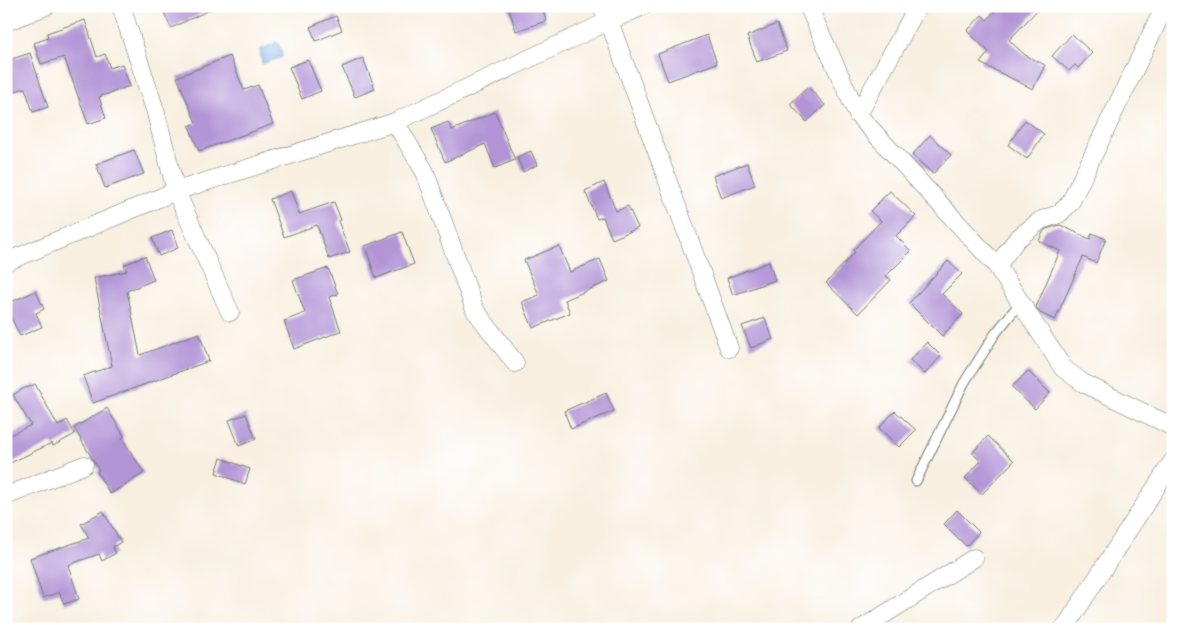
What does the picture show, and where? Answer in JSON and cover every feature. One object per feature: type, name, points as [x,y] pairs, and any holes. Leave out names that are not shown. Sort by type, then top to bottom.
[{"type":"street","points":[[6,22],[46,6]]},
{"type":"street","points":[[121,6],[155,110],[176,191],[230,312]]},
{"type":"street","points":[[6,262],[176,191],[395,122],[605,14],[643,6]]},
{"type":"street","points":[[808,6],[858,115],[997,266],[1063,368],[1083,383],[1173,427]]},
{"type":"street","points":[[858,115],[918,6]]},
{"type":"street","points":[[997,266],[1017,239],[1041,220],[1059,214],[1070,203],[1165,6]]},
{"type":"street","points":[[605,14],[729,348]]},
{"type":"street","points":[[395,122],[425,172],[475,310],[515,363]]},
{"type":"street","points":[[1064,629],[1173,461]]},
{"type":"street","points":[[6,496],[84,465]]},
{"type":"street","points":[[861,629],[974,558]]},
{"type":"lane","points":[[916,481],[964,383],[995,334],[1020,303]]},
{"type":"water","points":[[277,42],[281,49],[282,57],[262,64],[260,50]]},
{"type":"building","points":[[161,6],[218,6],[171,28]]},
{"type":"building","points":[[508,6],[542,6],[546,21],[516,31]]},
{"type":"building","points":[[999,6],[1041,6],[1009,40],[1025,55],[1045,65],[1033,89],[980,63],[989,52],[967,31],[982,15],[987,20]]},
{"type":"building","points":[[336,16],[342,30],[316,41],[310,27]]},
{"type":"building","points":[[85,20],[97,57],[105,54],[110,68],[122,64],[130,86],[99,97],[106,118],[88,124],[64,57],[41,64],[34,43],[48,38],[47,33]]},
{"type":"building","points":[[777,24],[787,51],[757,62],[747,36]]},
{"type":"building","points":[[1072,34],[1092,53],[1078,68],[1075,65],[1069,71],[1052,56]]},
{"type":"building","points":[[707,35],[717,63],[668,81],[658,54]]},
{"type":"building","points":[[30,53],[48,107],[33,112],[25,88],[6,94],[6,61]]},
{"type":"building","points":[[230,56],[244,90],[258,85],[273,124],[199,151],[189,126],[196,123],[177,77]]},
{"type":"building","points":[[363,58],[375,89],[355,97],[342,67]]},
{"type":"building","points":[[308,60],[321,91],[302,99],[289,67]]},
{"type":"building","points":[[808,87],[825,105],[807,122],[790,104]]},
{"type":"building","points":[[495,112],[515,160],[495,168],[485,144],[445,162],[431,129],[448,122],[452,130]]},
{"type":"building","points":[[1025,120],[1044,134],[1027,159],[1008,145]]},
{"type":"building","points":[[930,135],[951,155],[933,174],[912,155]]},
{"type":"building","points":[[134,150],[144,174],[105,188],[96,164]]},
{"type":"building","points":[[531,151],[537,165],[523,172],[517,157]]},
{"type":"building","points":[[747,163],[755,185],[721,198],[713,176]]},
{"type":"building","points":[[604,182],[616,211],[628,206],[638,228],[612,239],[603,217],[597,219],[585,191]]},
{"type":"building","points":[[291,191],[299,214],[334,202],[341,220],[338,221],[350,252],[329,259],[317,225],[284,237],[270,199]]},
{"type":"building","points":[[890,191],[916,216],[896,236],[911,251],[886,276],[891,280],[858,314],[826,283],[855,252],[853,250],[881,221],[870,211]]},
{"type":"building","points":[[1060,225],[1090,239],[1092,233],[1106,239],[1096,263],[1083,257],[1055,320],[1040,313],[1036,307],[1060,251],[1039,241],[1046,229]]},
{"type":"building","points":[[172,230],[178,248],[159,256],[152,238]]},
{"type":"building","points":[[402,232],[414,264],[376,278],[365,246]]},
{"type":"building","points":[[559,246],[570,272],[600,259],[609,281],[565,300],[570,313],[533,328],[522,302],[539,295],[524,260]]},
{"type":"building","points":[[145,256],[154,280],[127,291],[140,355],[199,333],[209,361],[93,403],[83,376],[112,366],[94,278],[127,271],[124,265]]},
{"type":"building","points":[[948,261],[962,274],[942,294],[963,314],[942,336],[909,303]]},
{"type":"building","points":[[769,262],[775,280],[733,295],[727,278]]},
{"type":"building","points":[[328,268],[338,294],[329,297],[341,331],[294,349],[284,321],[305,313],[293,280]]},
{"type":"building","points":[[36,291],[44,309],[36,313],[42,327],[20,336],[6,304]]},
{"type":"building","points":[[765,318],[773,339],[751,348],[742,326]]},
{"type":"building","points":[[927,342],[941,356],[925,374],[910,360]]},
{"type":"building","points":[[1028,371],[1050,393],[1035,409],[1012,387]]},
{"type":"building","points":[[35,384],[58,426],[67,420],[75,434],[53,446],[52,443],[6,465],[6,437],[31,425],[13,395]]},
{"type":"building","points":[[606,393],[614,411],[571,429],[564,411]]},
{"type":"building","points":[[107,408],[124,436],[122,438],[144,473],[110,494],[97,472],[99,470],[74,428]]},
{"type":"building","points":[[895,411],[916,430],[899,447],[879,428]]},
{"type":"building","points":[[246,414],[256,439],[239,446],[229,420]]},
{"type":"building","points":[[988,436],[1014,461],[982,494],[965,478],[981,461],[972,453]]},
{"type":"building","points":[[221,458],[250,469],[245,484],[216,473]]},
{"type":"building","points":[[957,510],[979,532],[966,546],[944,524]]},
{"type":"building","points":[[103,511],[121,542],[113,547],[116,553],[102,561],[99,554],[68,565],[79,599],[64,604],[59,592],[43,598],[30,558],[89,538],[81,524]]}]
